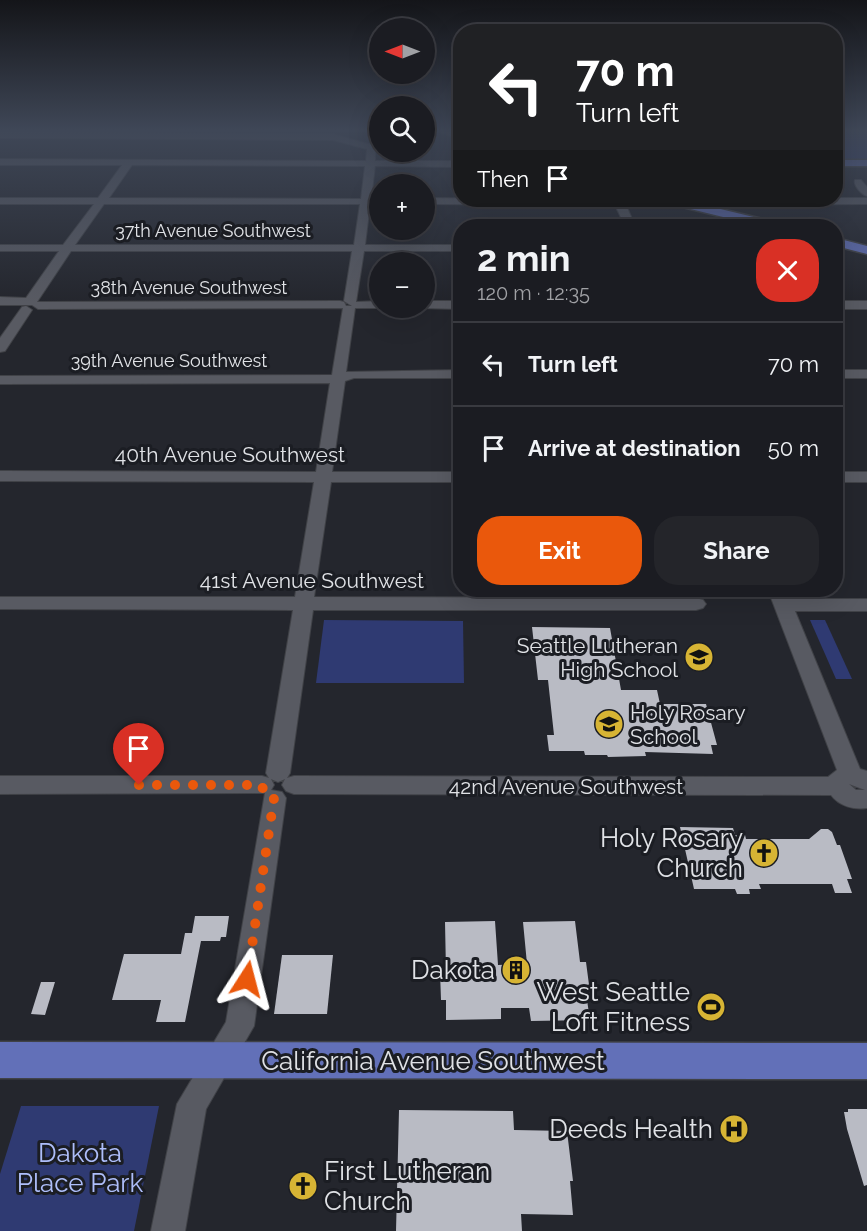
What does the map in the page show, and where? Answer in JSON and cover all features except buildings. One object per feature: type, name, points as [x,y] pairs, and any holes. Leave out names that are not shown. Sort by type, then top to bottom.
[{"type":"main road","points":[[716,207],[745,219]]},
{"type":"main road","points":[[843,244],[867,250]]},
{"type":"main road","name":"California Avenue Southwest","points":[[0,1060],[867,1061]]},
{"type":"street","points":[[0,348],[112,187]]},
{"type":"street","points":[[0,201],[368,201],[349,305],[240,1026],[192,1104],[168,1231]]},
{"type":"street","points":[[435,201],[453,201]]},
{"type":"street","points":[[843,201],[867,201]]},
{"type":"street","name":"37th Avenue Southwest","points":[[0,248],[453,248]]},
{"type":"street","points":[[0,301],[28,306]]},
{"type":"street","name":"38th Avenue Southwest","points":[[28,306],[369,305]]},
{"type":"street","points":[[435,305],[453,305]]},
{"type":"street","points":[[843,305],[867,306]]},
{"type":"street","points":[[0,309],[28,306]]},
{"type":"street","name":"39th Avenue Southwest","points":[[0,380],[338,379],[353,374],[453,374]]},
{"type":"street","points":[[843,374],[867,375]]},
{"type":"street","name":"39th Avenue Southwest","points":[[338,379],[351,385],[453,385]]},
{"type":"street","points":[[843,385],[867,385]]},
{"type":"street","name":"40th Avenue Southwest","points":[[0,476],[453,477]]},
{"type":"street","points":[[843,477],[867,477]]},
{"type":"street","points":[[858,793],[781,597],[867,605]]},
{"type":"street","name":"41st Avenue Southwest","points":[[0,603],[696,604]]},
{"type":"street","name":"42nd Avenue Southwest","points":[[0,785],[858,793]]},
{"type":"green space","points":[[324,620],[463,621],[464,683],[316,683]]},
{"type":"green space","points":[[810,620],[825,620],[852,679],[836,679]]},
{"type":"green space","name":"Dakota Place Park","points":[[21,1106],[159,1106],[134,1231],[0,1231],[0,1174]]},
{"type":"place","name":"Seattle Lutheran High School","points":[[699,657]]},
{"type":"place","name":"Holy Rosary School","points":[[609,724]]},
{"type":"place","name":"Holy Rosary Church","points":[[764,853]]},
{"type":"place","name":"Dakota","points":[[516,970]]},
{"type":"place","name":"West Seattle Loft Fitness","points":[[711,1007]]},
{"type":"place","name":"Deeds Health","points":[[734,1129]]},
{"type":"place","name":"First Lutheran Church","points":[[303,1186]]},
{"type":"route","points":[[139,785],[262,785],[264,794],[274,798],[247,979]]}]
